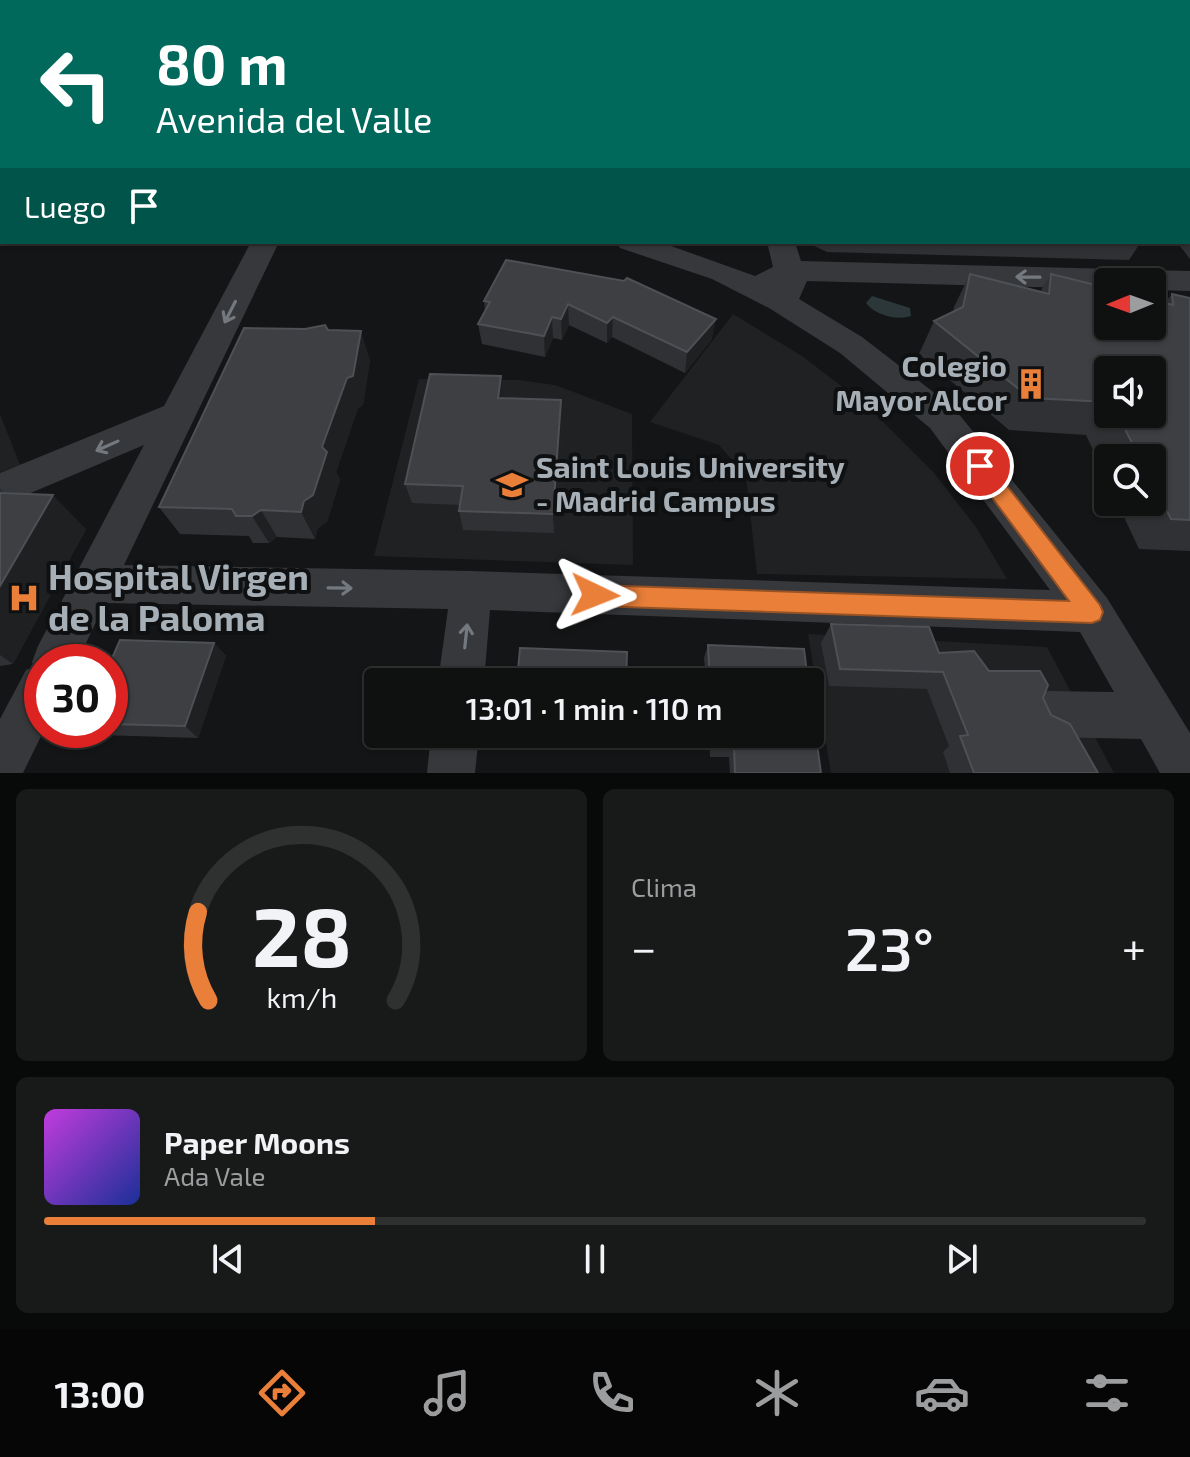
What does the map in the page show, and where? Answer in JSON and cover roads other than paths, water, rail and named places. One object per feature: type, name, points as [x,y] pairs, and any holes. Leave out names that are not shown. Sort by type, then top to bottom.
[{"type":"street","points":[[63,644],[264,244]]},
{"type":"street","points":[[636,244],[776,287],[1190,281]]},
{"type":"street","points":[[776,287],[781,244]]},
{"type":"street","points":[[776,287],[942,418],[1092,612],[1187,773]]},
{"type":"street","points":[[0,490],[179,415]]},
{"type":"street","points":[[94,584],[471,590],[1092,612]]},
{"type":"street","points":[[463,668],[471,590]]},
{"type":"street","points":[[1048,714],[1152,716]]},
{"type":"street","points":[[0,768],[24,721]]},
{"type":"street","points":[[451,773],[454,748]]},
{"type":"place","name":"Colegio Mayor Alcor","points":[[1031,384]]},
{"type":"place","name":"Saint Louis University - Madrid Campus","points":[[512,485]]},
{"type":"place","name":"Hospital Virgen de la Paloma","points":[[24,598]]}]
